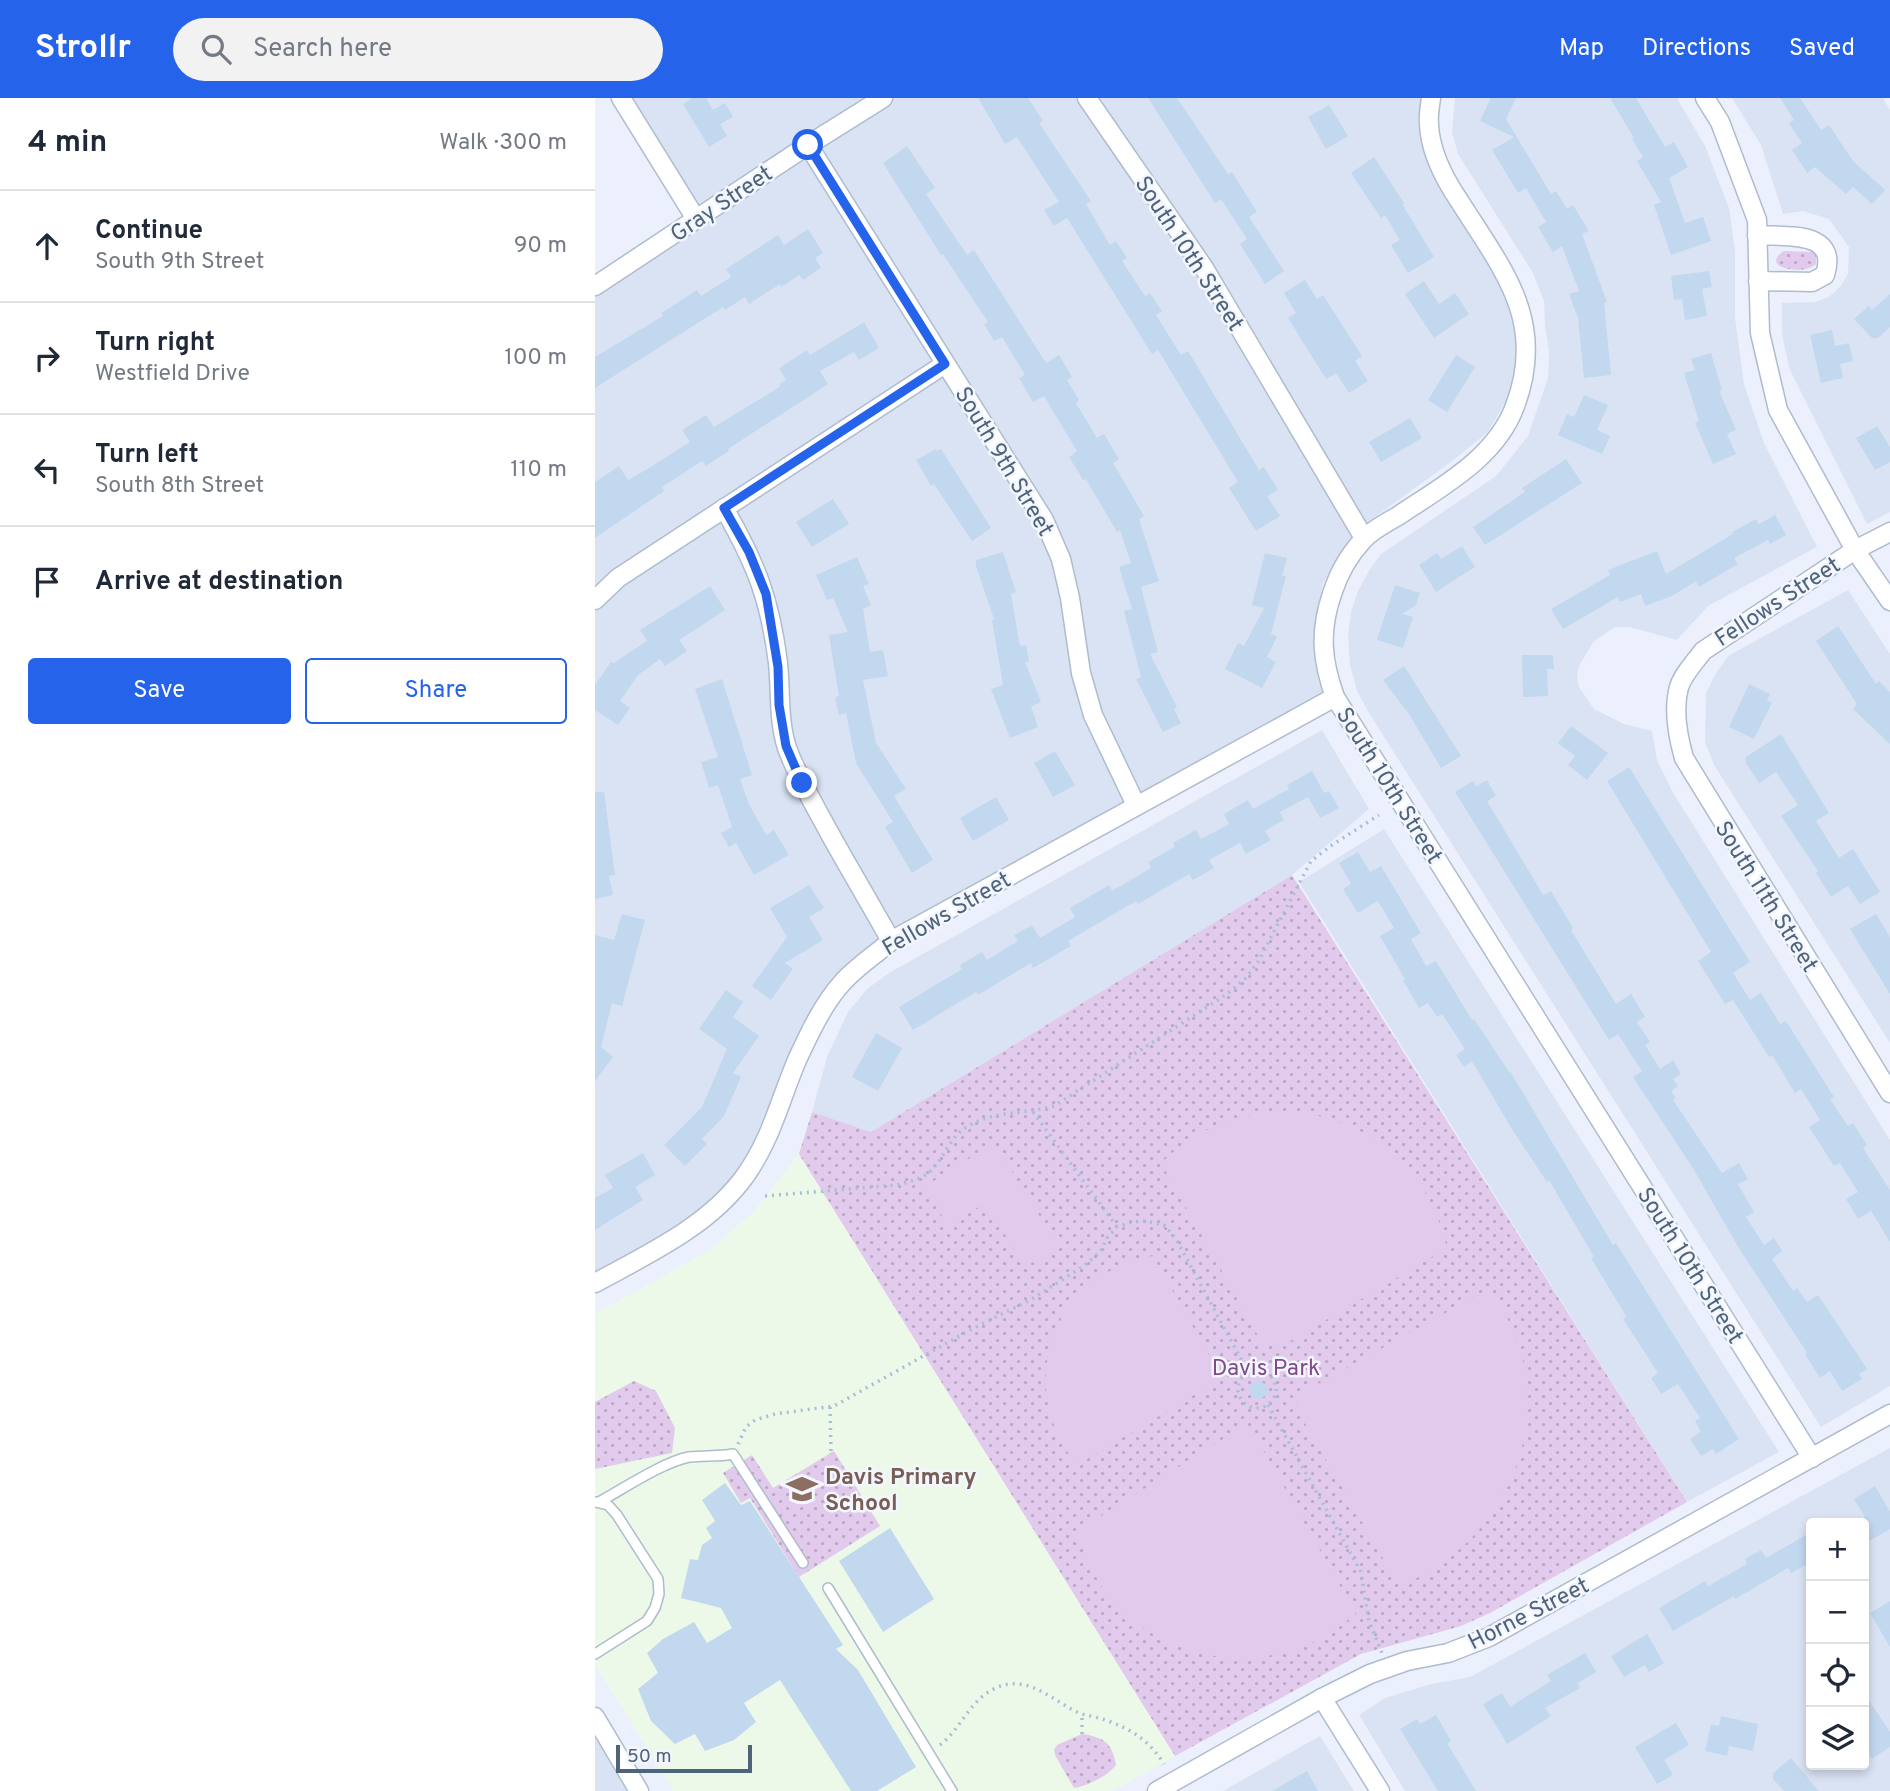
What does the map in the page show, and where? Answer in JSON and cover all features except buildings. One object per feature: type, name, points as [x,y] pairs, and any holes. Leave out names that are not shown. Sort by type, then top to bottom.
[{"type":"street","points":[[621,98],[696,219]]},
{"type":"street","name":"Gray Street","points":[[595,286],[883,98]]},
{"type":"street","name":"South 10th Street","points":[[1087,98],[1204,268],[1364,538],[1348,559],[1335,584],[1326,612],[1323,641],[1325,669],[1335,697],[1812,1458]]},
{"type":"street","points":[[1364,538],[1461,474],[1491,446],[1515,409],[1524,378],[1526,344],[1522,313],[1510,282],[1450,187],[1436,157],[1429,125],[1431,98]]},
{"type":"street","points":[[1705,98],[1725,134],[1757,219],[1760,333],[1778,410],[1855,550],[1890,601]]},
{"type":"street","name":"South 9th Street","points":[[808,145],[1044,520],[1061,559],[1070,598],[1081,673],[1093,715],[1136,805]]},
{"type":"street","points":[[1757,235],[1815,240],[1825,249],[1829,262],[1825,275],[1812,282],[1758,281]]},
{"type":"street","points":[[595,600],[618,578],[945,364]]},
{"type":"street","points":[[724,508],[749,552],[766,594],[778,667],[779,705],[786,746],[802,783],[891,941]]},
{"type":"street","name":"Fellows Street","points":[[1679,687],[1689,668],[1703,651],[1855,550],[1890,531]]},
{"type":"street","name":"South 11th Street","points":[[1679,687],[1678,736],[1683,758],[1889,1089]]},
{"type":"street","name":"Fellows Street","points":[[595,1283],[673,1239],[715,1209],[744,1177],[767,1142],[796,1063],[814,1024],[842,983],[891,941],[1335,697]]},
{"type":"street","name":"Horne Street","points":[[1157,1791],[1370,1674],[1448,1653],[1489,1637],[1890,1414]]},
{"type":"street","points":[[1322,1698],[1380,1791]]},
{"type":"street","points":[[595,1717],[639,1791]]},
{"type":"lane","points":[[597,1502],[673,1463],[689,1458],[717,1458],[733,1454],[803,1563]]},
{"type":"lane","points":[[595,1654],[647,1620],[655,1608],[659,1594],[658,1579],[617,1515],[608,1505],[597,1502]]},
{"type":"lane","points":[[828,1588],[952,1791]]},
{"type":"path","points":[[765,1196],[897,1185],[916,1180],[928,1174],[962,1130],[981,1119],[997,1114],[1033,1112],[1053,1106],[1224,996],[1244,980],[1258,962],[1311,861],[1379,816]]},
{"type":"path","points":[[1033,1112],[1117,1227]]},
{"type":"path","points":[[733,1454],[746,1427],[755,1420],[775,1414],[830,1407],[1070,1277],[1100,1252],[1117,1227],[1132,1222],[1145,1221],[1164,1225],[1176,1239],[1248,1372]]},
{"type":"path","points":[[1265,1371],[1274,1379],[1276,1395],[1268,1405],[1256,1409],[1245,1405],[1241,1399],[1238,1393],[1239,1382],[1248,1372],[1265,1371]]},
{"type":"path","points":[[1268,1405],[1361,1572],[1369,1621],[1390,1667]]},
{"type":"path","points":[[830,1407],[831,1452]]},
{"type":"path","points":[[930,1754],[946,1741],[976,1702],[997,1687],[1024,1684],[1082,1714],[1126,1728],[1144,1739],[1164,1764]]},
{"type":"path","points":[[1082,1714],[1082,1734]]},
{"type":"shaded area","points":[[631,98],[867,98],[699,209]]},
{"type":"shaded area","points":[[891,98],[1421,98],[1418,124],[1427,162],[1510,296],[1517,344],[1514,387],[1488,432],[1357,530],[1323,583],[1315,627],[1317,664],[1323,693],[879,940],[832,982],[747,1159],[718,1196],[682,1225],[595,1273],[595,295]]},
{"type":"shaded area","points":[[1455,98],[1677,98],[1706,148],[1729,208],[1735,250],[1735,318],[1744,384],[1764,443],[1817,547],[1708,606],[1677,640],[1629,627],[1615,627],[1594,641],[1580,664],[1577,675],[1579,687],[1594,709],[1624,724],[1652,731],[1657,760],[1672,791],[1890,1140],[1890,1386],[1821,1427],[1357,691],[1350,665],[1348,637],[1351,612],[1370,569],[1381,554],[1496,476],[1528,436],[1548,378],[1549,352],[1544,301],[1533,273],[1458,154],[1452,132]]},
{"type":"shaded area","points":[[1732,98],[1883,98],[1890,110],[1890,512],[1867,524],[1789,368],[1782,334],[1782,303],[1816,302],[1830,296],[1841,286],[1848,273],[1849,247],[1829,219],[1803,211],[1783,214],[1761,145]]},
{"type":"shaded area","points":[[1848,590],[1890,654],[1890,1043],[1714,765],[1705,742],[1706,693],[1728,656]]},
{"type":"shaded area","points":[[1322,730],[1369,809],[1292,875],[871,1132],[812,1112],[827,1057],[848,1012],[867,989],[889,973]]},
{"type":"shaded area","points":[[1384,829],[1779,1452],[1687,1502],[1299,882]]},
{"type":"shaded area","name":"Davis Primary School","points":[[799,1154],[1175,1756],[1113,1791],[674,1791],[595,1665],[595,1314],[710,1250],[754,1211]]},
{"type":"shaded area","points":[[1890,1448],[1890,1791],[1405,1791],[1359,1715],[1385,1698],[1431,1684],[1470,1677]]},
{"type":"shaded area","points":[[1320,1736],[1354,1791],[1223,1791]]},
{"type":"shaded area","points":[[595,1738],[627,1791],[595,1791]]},
{"type":"green space","points":[[1784,251],[1813,252],[1816,255],[1816,264],[1810,268],[1794,270],[1780,266],[1776,262],[1777,257]]},
{"type":"green space","name":"Davis Park","points":[[1292,875],[1687,1502],[1490,1613],[1461,1626],[1361,1654],[1175,1756],[799,1154],[812,1112],[871,1132]]},
{"type":"green space","points":[[1285,1111],[1315,1115],[1343,1123],[1368,1135],[1390,1151],[1409,1170],[1425,1193],[1438,1219],[1447,1248],[1279,1348],[1262,1343],[1161,1163],[1188,1141],[1218,1125],[1250,1115]]},
{"type":"green space","points":[[994,1143],[1059,1247],[1025,1267],[985,1203],[948,1226],[924,1187]]},
{"type":"green space","points":[[1153,1256],[1218,1371],[1214,1383],[1077,1465],[1058,1434],[1048,1402],[1046,1369],[1053,1338],[1067,1309],[1089,1285],[1118,1267]]},
{"type":"green space","points":[[1490,1288],[1510,1323],[1523,1361],[1527,1397],[1525,1432],[1517,1465],[1503,1496],[1483,1525],[1459,1550],[1431,1570],[1399,1586],[1296,1408],[1300,1394]]},
{"type":"green space","points":[[634,1381],[656,1391],[675,1428],[672,1453],[595,1469],[595,1402]]},
{"type":"green space","points":[[1242,1427],[1254,1434],[1356,1614],[1312,1643],[1269,1656],[1242,1658],[1214,1656],[1188,1650],[1139,1625],[1118,1607],[1101,1585],[1087,1559],[1077,1531]]},
{"type":"green space","points":[[834,1451],[880,1526],[799,1577],[750,1498],[741,1503],[723,1473],[752,1455],[773,1488]]},
{"type":"green space","points":[[1082,1734],[1105,1742],[1112,1751],[1116,1765],[1097,1780],[1074,1788],[1054,1750],[1057,1745]]},
{"type":"place","name":"Davis Primary School","points":[[802,1489]]},
{"type":"route","points":[[802,783],[786,746],[779,705],[778,667],[766,594],[749,552],[724,508],[945,364],[808,145]]}]
